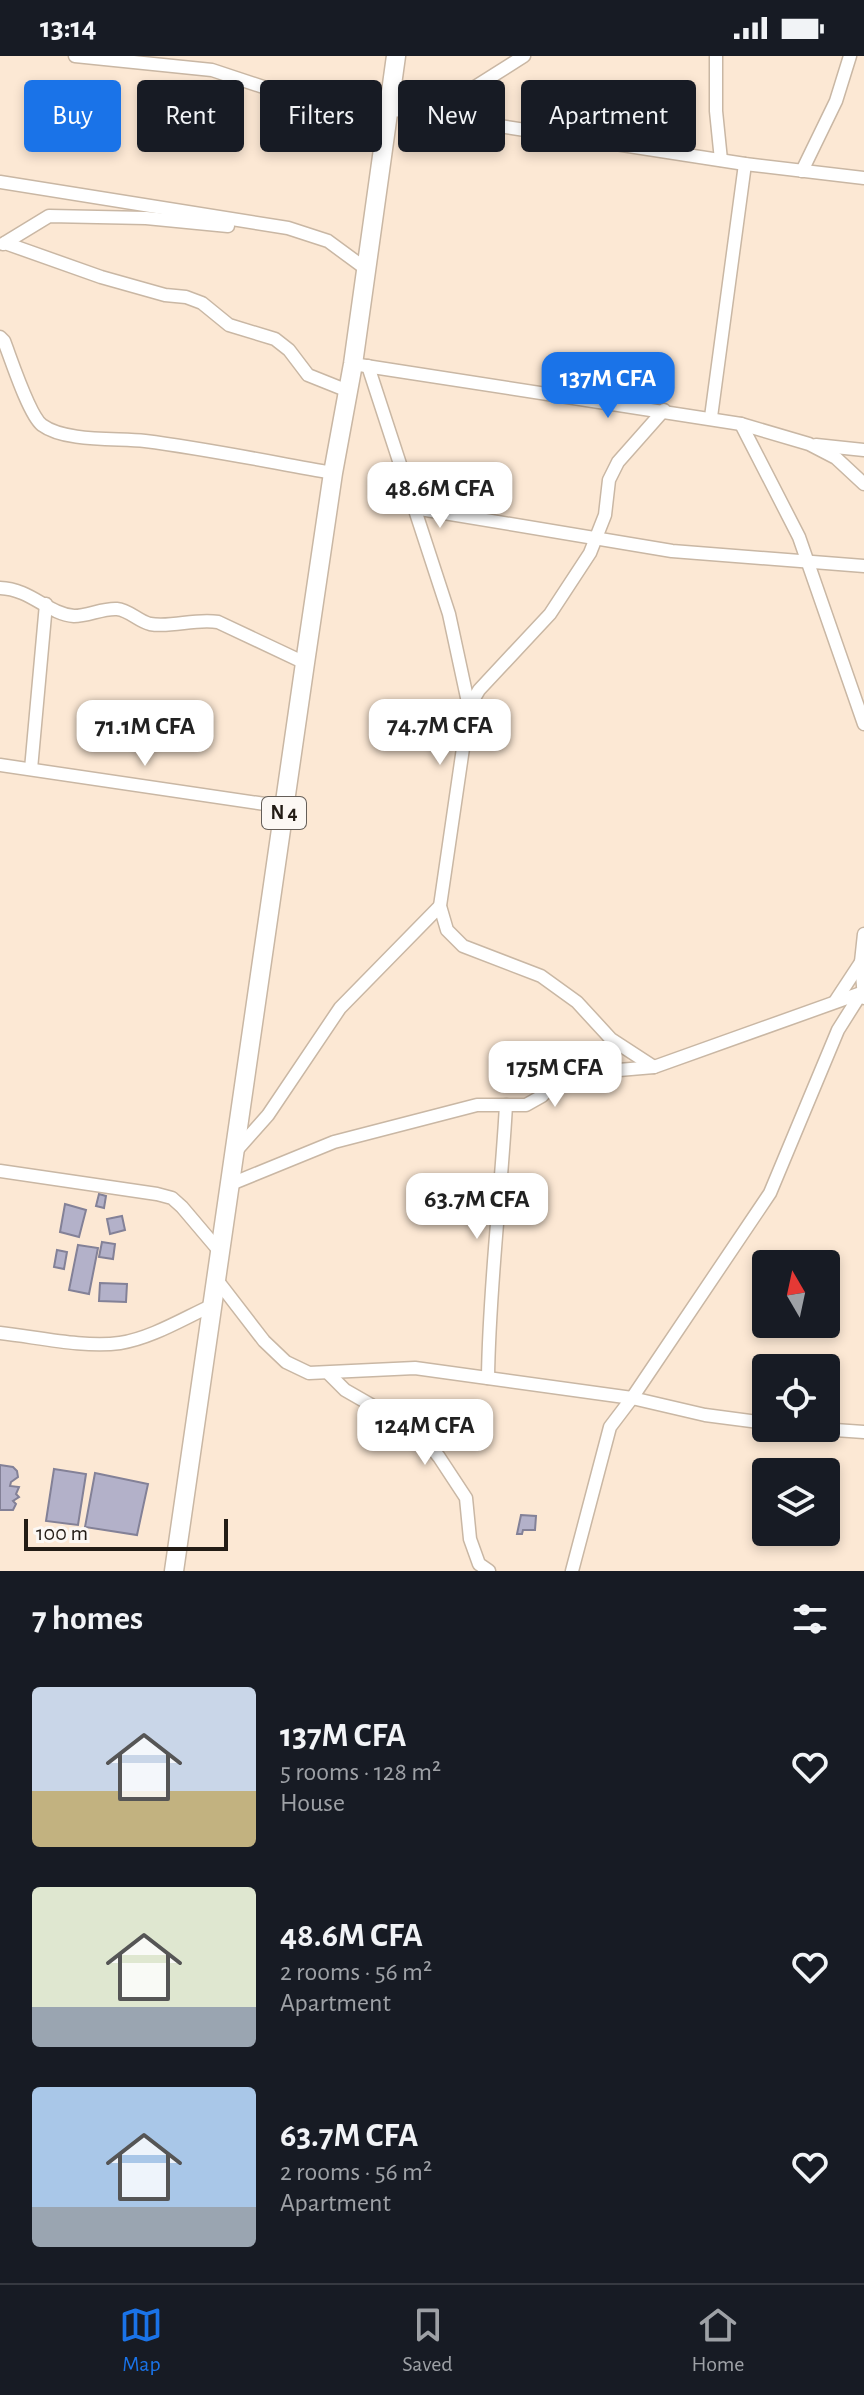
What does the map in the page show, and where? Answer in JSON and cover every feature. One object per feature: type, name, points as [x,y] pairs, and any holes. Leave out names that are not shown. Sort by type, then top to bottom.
[{"type":"main road","name":"N 4","points":[[174,1571],[333,473],[348,391],[361,365],[366,269],[396,56]]},
{"type":"street","points":[[75,56],[212,70]]},
{"type":"street","points":[[180,56],[212,70],[388,118],[398,117]]},
{"type":"street","points":[[486,80],[524,56]]},
{"type":"street","points":[[716,56],[716,111],[721,160]]},
{"type":"street","points":[[802,171],[836,101],[850,56]]},
{"type":"street","points":[[505,126],[745,164],[864,178]]},
{"type":"street","points":[[711,417],[745,164]]},
{"type":"street","points":[[0,182],[275,226],[328,241],[366,269]]},
{"type":"street","points":[[3,244],[36,221],[49,216],[146,218],[252,228],[275,226]]},
{"type":"street","points":[[3,244],[101,277],[202,303],[229,325],[275,339],[289,350],[308,375],[348,391]]},
{"type":"street","points":[[0,337],[32,412],[39,423],[50,430],[96,438],[143,441],[333,473]]},
{"type":"street","points":[[654,1067],[611,1039],[577,1002],[541,976],[463,946],[447,930],[440,906],[469,707],[449,614],[361,365],[711,417],[809,444],[864,450]]},
{"type":"street","points":[[469,707],[479,690],[550,614],[590,553],[605,515],[609,480],[618,462],[664,410]]},
{"type":"street","points":[[741,424],[793,524],[864,724]]},
{"type":"street","points":[[809,444],[836,458],[864,484]]},
{"type":"street","points":[[414,508],[672,551],[864,566]]},
{"type":"street","points":[[0,588],[14,588],[59,612],[74,616],[118,609],[154,625],[206,620],[218,622],[305,663]]},
{"type":"street","points":[[31,769],[46,604]]},
{"type":"street","points":[[0,765],[285,807]]},
{"type":"street","points":[[233,1154],[268,1115],[340,1008],[440,906]]},
{"type":"street","points":[[572,1571],[610,1427],[770,1193],[838,1030],[863,995],[861,962],[864,934]]},
{"type":"street","points":[[836,1000],[861,962]]},
{"type":"street","points":[[231,1184],[334,1142],[477,1105],[526,1105],[542,1096],[557,1079],[584,1073],[654,1067],[836,1000],[863,995]]},
{"type":"street","points":[[488,1378],[489,1319],[506,1105]]},
{"type":"street","points":[[0,1171],[172,1198],[221,1253]]},
{"type":"street","points":[[217,1280],[264,1341],[286,1362],[309,1373],[415,1368],[632,1398],[705,1415],[752,1421]]},
{"type":"street","points":[[0,1333],[101,1344],[119,1343],[139,1338],[213,1305]]},
{"type":"street","points":[[329,1374],[345,1390],[420,1433],[461,1487],[466,1498],[474,1552],[479,1564],[489,1571]]},
{"type":"street","points":[[840,1430],[864,1432]]},
{"type":"building","points":[[99,1194],[106,1196],[104,1208],[96,1206]]},
{"type":"building","points":[[65,1204],[86,1210],[79,1237],[60,1232]]},
{"type":"building","points":[[122,1216],[125,1230],[110,1234],[107,1219]]},
{"type":"building","points":[[102,1242],[115,1244],[113,1259],[99,1257]]},
{"type":"building","points":[[78,1245],[98,1248],[89,1294],[69,1290]]},
{"type":"building","points":[[57,1250],[67,1252],[64,1269],[54,1267]]},
{"type":"building","points":[[100,1283],[127,1284],[126,1302],[99,1301]]},
{"type":"building","points":[[0,1465],[13,1467],[17,1471],[18,1477],[10,1486],[19,1487],[16,1494],[19,1497],[13,1501],[16,1504],[13,1510],[0,1510]]},
{"type":"building","points":[[54,1469],[86,1474],[78,1525],[46,1521]]},
{"type":"building","points":[[95,1473],[148,1484],[137,1535],[85,1527]]},
{"type":"building","points":[[521,1515],[536,1516],[535,1530],[523,1530],[522,1534],[517,1534]]}]
